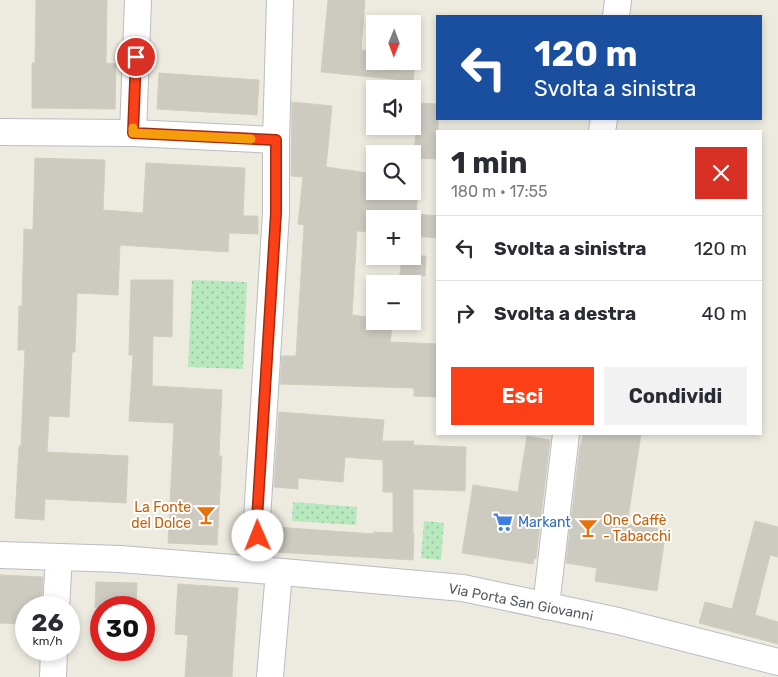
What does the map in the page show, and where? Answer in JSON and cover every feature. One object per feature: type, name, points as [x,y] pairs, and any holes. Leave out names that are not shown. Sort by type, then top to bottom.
[{"type":"street","points":[[133,133],[138,0]]},
{"type":"street","points":[[270,677],[270,571],[257,519],[276,213],[280,0]]},
{"type":"street","points":[[616,15],[618,0]]},
{"type":"street","points":[[0,132],[133,133],[276,140]]},
{"type":"street","points":[[546,606],[566,435]]},
{"type":"street","name":"Via Porta San Giovanni","points":[[0,555],[120,559],[463,588],[618,621],[778,662]]},
{"type":"street","points":[[57,596],[59,557]]},
{"type":"street","points":[[53,677],[54,661]]},
{"type":"green space","points":[[192,280],[247,282],[243,369],[188,367]]},
{"type":"green space","points":[[293,502],[357,507],[356,525],[292,521]]},
{"type":"green space","points":[[424,521],[444,523],[441,560],[421,558]]},
{"type":"building","points":[[36,0],[107,0],[106,63],[116,64],[115,109],[32,108],[32,63],[35,63]]},
{"type":"building","points":[[328,0],[365,0],[361,50],[366,50],[366,70],[414,70],[413,80],[321,72]]},
{"type":"building","points":[[159,73],[259,80],[257,115],[157,109]]},
{"type":"building","points":[[292,102],[332,106],[326,167],[366,173],[366,200],[417,200],[416,210],[366,210],[366,232],[357,231],[352,315],[366,317],[366,330],[392,330],[390,342],[436,344],[436,397],[414,396],[414,388],[280,384],[282,356],[296,356],[304,225],[298,224],[303,177],[291,176]]},
{"type":"building","points":[[421,103],[436,104],[438,130],[436,130],[436,159],[421,158],[421,145],[415,145],[416,135],[421,135]]},
{"type":"building","points":[[35,158],[105,160],[103,210],[143,213],[146,163],[245,168],[243,216],[258,216],[258,234],[229,233],[228,252],[120,245],[118,295],[77,293],[75,352],[72,352],[69,417],[49,416],[47,452],[128,456],[126,503],[45,499],[44,520],[15,518],[19,446],[21,446],[25,350],[18,350],[19,306],[22,306],[24,229],[33,230]]},
{"type":"building","points":[[421,214],[436,216],[436,238],[421,237]]},
{"type":"building","points":[[421,256],[426,256],[425,276],[400,275],[401,265],[421,265]]},
{"type":"building","points":[[131,280],[173,280],[172,337],[153,336],[152,386],[222,390],[219,456],[222,456],[217,545],[168,543],[174,423],[129,421],[133,355],[129,355]]},
{"type":"building","points":[[279,412],[384,420],[382,441],[414,441],[413,445],[466,447],[465,491],[413,489],[413,560],[274,552],[275,527],[374,534],[374,532],[393,533],[393,492],[383,492],[383,460],[345,457],[343,482],[298,478],[298,489],[274,487]]},
{"type":"building","points":[[583,435],[641,435],[627,524],[666,530],[657,591],[595,581],[597,568],[566,563]]},
{"type":"building","name":"Markant","points":[[527,436],[550,440],[536,559],[534,558],[533,564],[462,553],[473,485],[518,492]]},
{"type":"building","points":[[755,521],[778,527],[778,557],[770,555],[755,615],[778,622],[778,644],[699,623],[705,602],[732,609]]},
{"type":"building","points":[[0,575],[43,577],[42,596],[15,596],[15,624],[0,623]]},
{"type":"building","points":[[96,582],[137,583],[136,596],[95,596]]},
{"type":"building","points":[[178,584],[238,588],[232,677],[185,677],[188,635],[175,634]]},
{"type":"slow traffic","points":[[133,128],[133,133],[251,139]]},
{"type":"place","name":"La Fonte del Dolce","points":[[206,515]]},
{"type":"place","name":"Markant","points":[[503,522]]},
{"type":"place","name":"One Caffè - Tabacchi","points":[[588,528]]},
{"type":"route","points":[[136,57],[133,133],[276,140],[276,213],[257,519],[258,536]]}]
